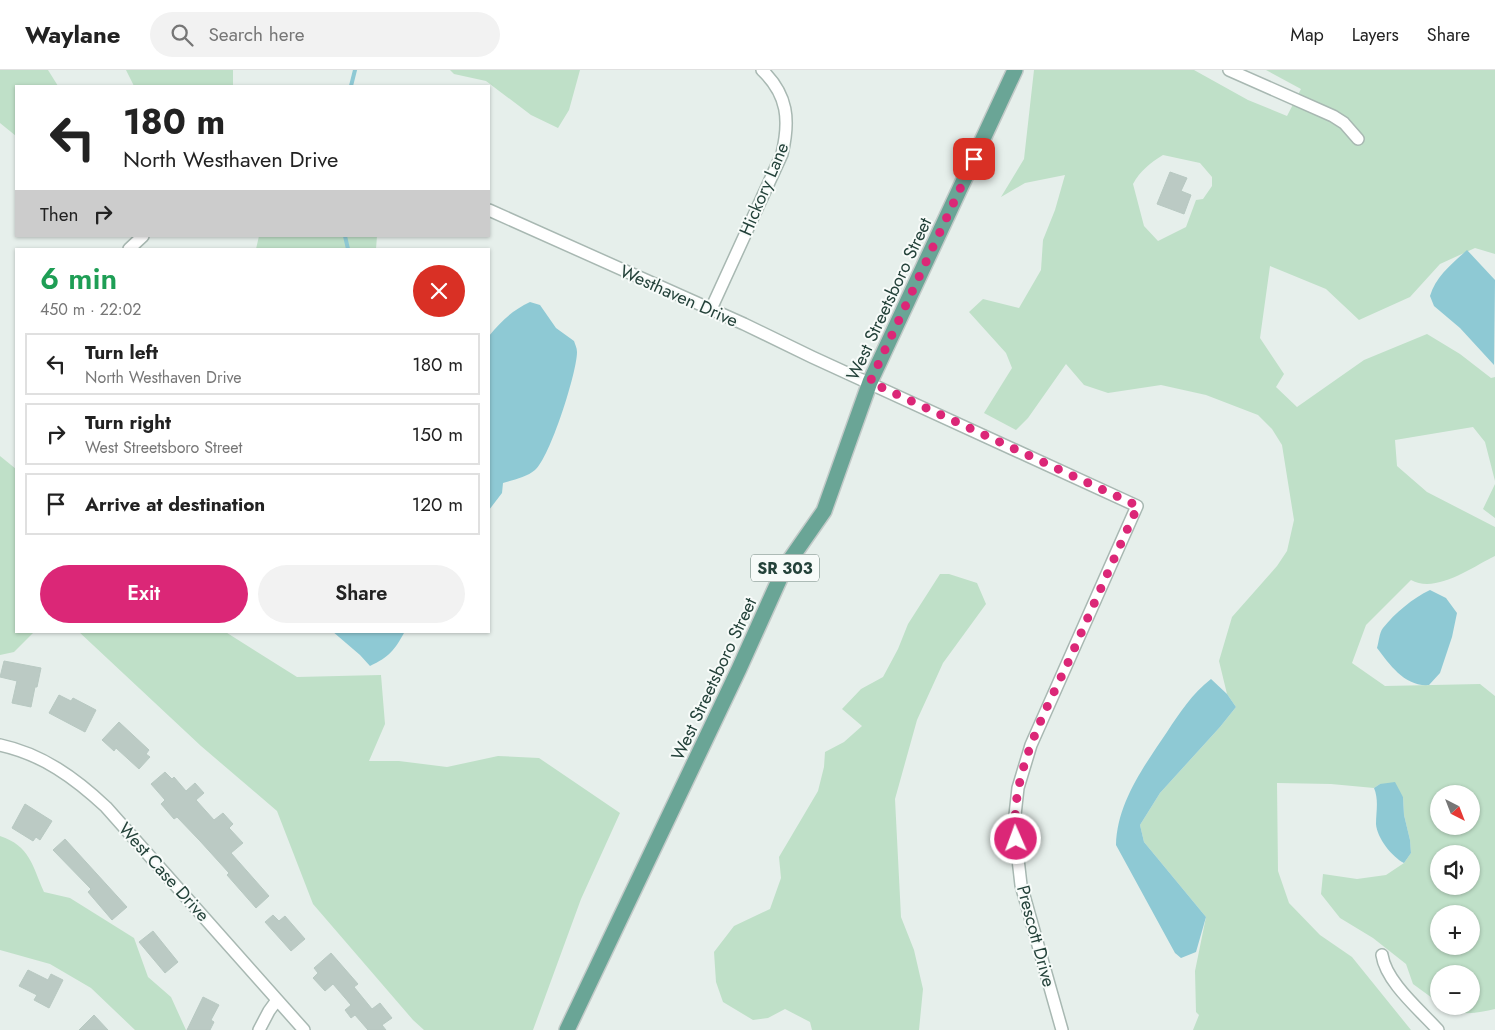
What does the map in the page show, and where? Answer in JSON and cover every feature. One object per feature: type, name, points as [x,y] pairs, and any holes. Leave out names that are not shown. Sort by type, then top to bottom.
[{"type":"main road","name":"West Streetsboro Street","points":[[567,1030],[740,669],[785,568],[824,511],[870,382],[1015,70]]},
{"type":"street","name":"Hickory Lane","points":[[711,309],[782,154],[787,134],[787,116],[781,96],[770,78],[762,70]]},
{"type":"street","points":[[1229,70],[1333,116],[1344,123],[1358,139]]},
{"type":"street","name":"Westhaven Drive","points":[[490,210],[711,309],[1138,506]]},
{"type":"street","points":[[130,248],[142,237]]},
{"type":"street","name":"Prescott Drive","points":[[1062,1030],[1021,885],[1014,824],[1018,788],[1031,745],[1138,506]]},
{"type":"street","name":"West Case Drive","points":[[0,745],[26,752],[44,760],[84,786],[106,807],[304,1030]]},
{"type":"street","points":[[1382,955],[1383,965],[1392,978],[1438,1030]]},
{"type":"street","points":[[259,1030],[277,1000]]},
{"type":"green space","points":[[0,70],[48,70],[57,85],[15,85],[15,135],[0,123]]},
{"type":"green space","points":[[126,70],[233,70],[233,85],[134,85]]},
{"type":"green space","points":[[450,70],[580,70],[569,110],[558,128],[531,115],[486,81],[454,74]]},
{"type":"green space","points":[[1034,70],[1194,70],[1248,100],[1287,116],[1301,89],[1266,70],[1495,70],[1495,254],[1475,248],[1440,264],[1410,297],[1359,320],[1326,289],[1270,266],[1260,338],[1284,374],[1276,387],[1297,407],[1364,360],[1427,334],[1460,354],[1491,378],[1495,377],[1495,481],[1485,442],[1473,427],[1395,440],[1397,466],[1427,492],[1495,527],[1495,556],[1465,572],[1442,581],[1431,584],[1411,580],[1366,625],[1352,663],[1385,686],[1480,684],[1495,696],[1495,1009],[1480,1012],[1480,965],[1430,965],[1430,996],[1413,984],[1406,964],[1373,938],[1340,918],[1321,894],[1323,874],[1357,879],[1386,875],[1404,863],[1411,853],[1404,815],[1403,797],[1380,784],[1374,788],[1331,784],[1277,783],[1278,871],[1289,903],[1320,935],[1352,957],[1411,1030],[1193,1030],[1199,1015],[1196,1012],[1195,971],[1206,917],[1144,842],[1140,825],[1160,793],[1236,707],[1227,694],[1219,661],[1232,617],[1277,566],[1287,551],[1294,520],[1282,445],[1272,429],[1258,415],[1206,395],[1161,385],[1108,393],[1084,385],[1066,364],[1028,418],[1016,430],[984,413],[1012,368],[1006,353],[969,312],[983,299],[1019,308],[1041,270],[1043,240],[1055,210],[1065,175],[1025,183],[1001,197],[1024,159]],"holes":[[[1163,155],[1200,163],[1212,177],[1212,186],[1203,199],[1196,200],[1186,227],[1158,241],[1144,226],[1133,184],[1142,171]]]},
{"type":"green space","points":[[259,237],[377,237],[376,248],[256,248]]},
{"type":"green space","points":[[0,456],[15,468],[15,633],[33,633],[14,652],[0,655]]},
{"type":"green space","points":[[1495,484],[1495,518],[1483,509]]},
{"type":"green space","points":[[940,574],[949,574],[977,583],[986,604],[943,663],[917,720],[895,799],[901,917],[914,950],[923,989],[919,1030],[812,1030],[810,1022],[785,1009],[768,1018],[753,1020],[723,1002],[716,982],[714,952],[734,926],[770,909],[781,878],[779,857],[818,791],[824,767],[825,752],[844,742],[862,726],[842,709],[861,689],[883,677],[898,649],[908,624]]},
{"type":"green space","points":[[80,633],[227,633],[297,677],[381,675],[385,724],[369,761],[399,761],[447,767],[498,756],[539,758],[620,813],[581,899],[533,1030],[424,1030],[413,1020],[313,904],[277,811],[201,746]]},
{"type":"green space","points":[[0,836],[18,845],[24,851],[33,865],[44,892],[70,898],[134,938],[148,977],[171,997],[186,1030],[135,1030],[91,988],[50,964],[0,950]]},
{"type":"water","points":[[1467,250],[1495,280],[1494,365],[1460,328],[1434,306],[1430,296],[1440,276]]},
{"type":"water","points":[[530,302],[540,305],[556,328],[574,341],[577,351],[576,362],[562,414],[541,462],[528,475],[503,483],[502,493],[490,509],[490,335],[498,325]]},
{"type":"water","points":[[1430,590],[1446,598],[1457,613],[1452,637],[1440,673],[1429,685],[1420,685],[1405,679],[1399,674],[1377,648],[1381,632],[1388,622],[1399,611]]},
{"type":"water","points":[[334,633],[404,633],[391,652],[370,666]]},
{"type":"water","points":[[1211,679],[1227,694],[1236,707],[1160,793],[1140,825],[1144,842],[1206,917],[1196,952],[1181,958],[1175,953],[1116,845],[1121,814],[1133,786],[1149,758],[1192,697]]},
{"type":"water","points":[[1395,782],[1403,797],[1404,815],[1410,840],[1411,853],[1404,863],[1386,846],[1379,835],[1376,824],[1377,802],[1374,788],[1380,784]]},
{"type":"building","points":[[1170,172],[1187,178],[1181,191],[1191,195],[1184,214],[1157,204]]},
{"type":"building","points":[[4,661],[41,668],[31,707],[12,703],[17,681],[0,677]]},
{"type":"building","points":[[59,695],[71,701],[73,698],[96,710],[85,732],[49,713]]},
{"type":"building","points":[[119,722],[149,750],[146,754],[150,757],[139,769],[116,748],[114,751],[102,740]]},
{"type":"building","points":[[165,772],[172,779],[174,777],[186,791],[195,783],[204,793],[196,800],[214,820],[223,813],[233,824],[229,828],[243,843],[231,853],[269,896],[256,908],[227,875],[229,873],[200,841],[177,817],[174,819],[161,804],[165,800],[151,784]]},
{"type":"building","points":[[25,804],[52,821],[40,840],[36,837],[33,841],[12,828]]},
{"type":"building","points":[[65,839],[127,907],[112,920],[88,892],[91,889],[53,850]]},
{"type":"building","points":[[273,915],[279,921],[285,916],[305,939],[291,951],[265,922]]},
{"type":"building","points":[[153,931],[178,962],[165,973],[139,942]]},
{"type":"building","points":[[331,953],[358,984],[354,987],[372,1009],[380,1003],[392,1018],[382,1025],[386,1030],[368,1030],[355,1015],[351,1018],[345,1010],[351,1005],[333,984],[325,991],[313,978],[318,973],[314,968]]},
{"type":"building","points":[[28,970],[48,980],[51,974],[63,980],[49,1008],[34,1000],[37,995],[19,986]]},
{"type":"building","points":[[203,997],[219,1005],[211,1020],[214,1022],[210,1030],[187,1030]]},
{"type":"building","points":[[94,1015],[108,1030],[79,1030]]},
{"type":"waterway","points":[[351,85],[355,70]]},
{"type":"waterway","points":[[345,237],[348,248]]},
{"type":"route","points":[[974,159],[870,382],[1138,506],[1031,745],[1018,788],[1014,824],[1016,839]]}]
